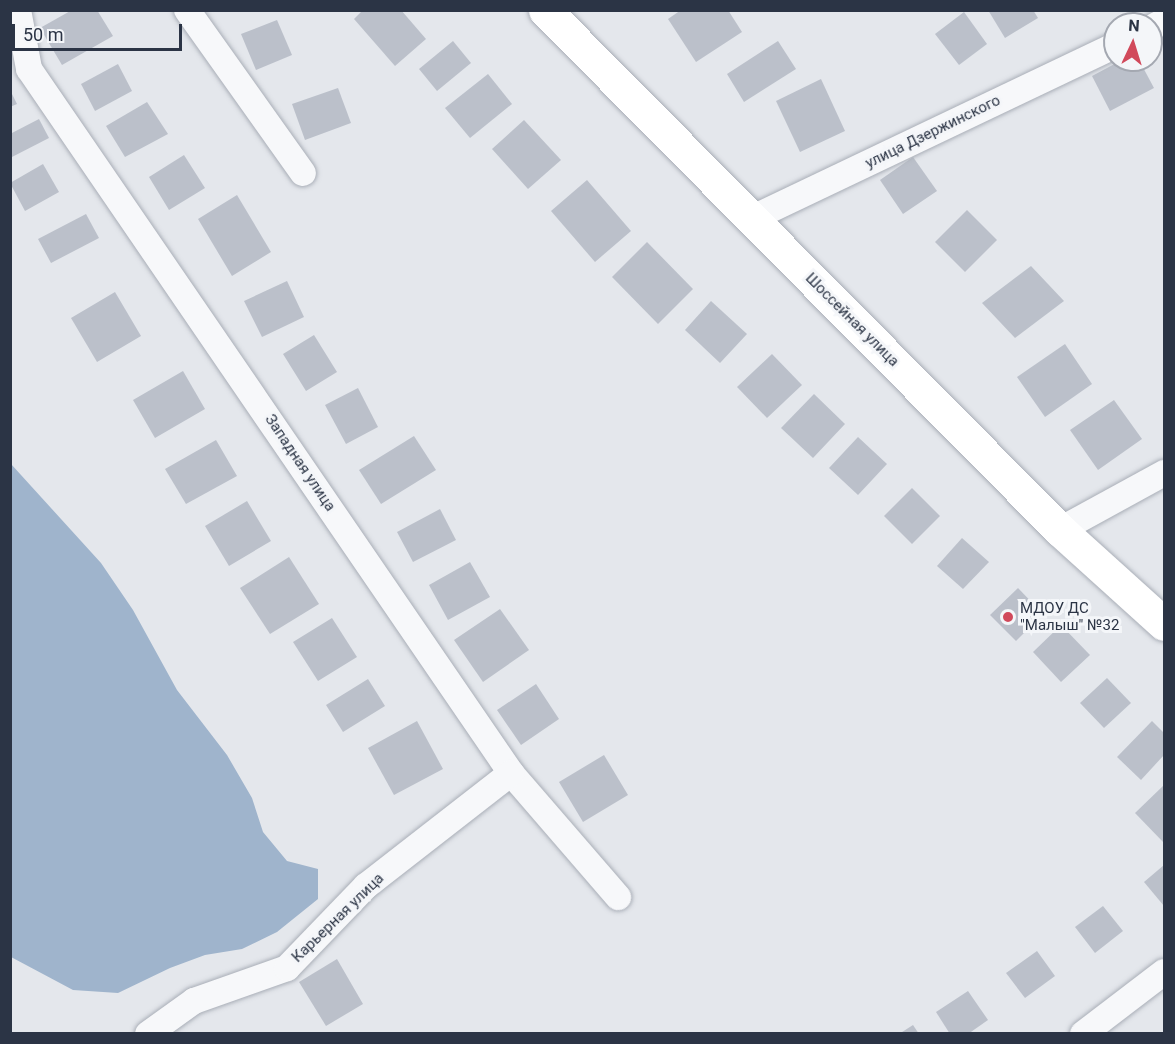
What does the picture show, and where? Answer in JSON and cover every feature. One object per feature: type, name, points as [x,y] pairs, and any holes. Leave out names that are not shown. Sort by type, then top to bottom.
[{"type":"main road","name":"Шоссейная улица","points":[[545,10],[1060,530],[1164,624]]},
{"type":"street","name":"Западная улица","points":[[18,10],[29,69],[511,773],[618,897]]},
{"type":"street","points":[[187,10],[303,173]]},
{"type":"street","name":"улица Дзержинского","points":[[751,219],[1103,51]]},
{"type":"street","points":[[1060,530],[1164,473]]},
{"type":"street","name":"Карьерная улица","points":[[148,1034],[194,1001],[287,968],[366,886],[511,773]]},
{"type":"street","points":[[1083,1034],[1164,972]]},
{"type":"water","points":[[11,464],[101,563],[133,610],[177,690],[227,755],[252,798],[263,832],[287,861],[318,869],[318,899],[277,932],[242,949],[205,955],[170,968],[118,993],[73,990],[11,957]]},
{"type":"building","points":[[72,10],[97,10],[113,36],[62,65],[40,28]]},
{"type":"building","points":[[363,10],[401,10],[426,39],[395,66],[354,19]]},
{"type":"building","points":[[681,10],[728,10],[742,32],[696,62],[668,19]]},
{"type":"building","points":[[988,10],[1033,10],[1038,18],[1005,38]]},
{"type":"building","points":[[964,12],[987,44],[959,65],[935,34]]},
{"type":"building","points":[[277,20],[292,55],[256,70],[241,34]]},
{"type":"building","points":[[453,41],[471,63],[437,91],[419,69]]},
{"type":"building","points":[[778,41],[796,69],[744,102],[727,74]]},
{"type":"building","points":[[118,64],[132,91],[95,111],[81,84]]},
{"type":"building","points":[[1103,70],[1103,72],[1145,72],[1154,88],[1110,111],[1092,76]]},
{"type":"building","points":[[488,74],[512,104],[470,138],[445,108]]},
{"type":"building","points":[[821,79],[845,131],[800,152],[776,101]]},
{"type":"building","points":[[338,88],[351,123],[305,140],[292,104]]},
{"type":"building","points":[[10,90],[17,104],[10,107]]},
{"type":"building","points":[[147,102],[168,134],[125,157],[106,126]]},
{"type":"building","points":[[39,119],[49,138],[10,158],[10,134]]},
{"type":"building","points":[[524,120],[561,160],[528,189],[492,149]]},
{"type":"building","points":[[184,155],[205,188],[169,210],[149,177]]},
{"type":"building","points":[[913,157],[937,191],[903,214],[880,180]]},
{"type":"building","points":[[43,164],[59,192],[25,211],[10,183]]},
{"type":"building","points":[[587,180],[631,231],[595,262],[551,211]]},
{"type":"building","points":[[237,195],[271,252],[232,276],[198,219]]},
{"type":"building","points":[[967,210],[997,240],[965,272],[935,242]]},
{"type":"building","points":[[86,214],[99,238],[51,263],[38,239]]},
{"type":"building","points":[[647,242],[693,289],[658,324],[612,277]]},
{"type":"building","points":[[1031,266],[1064,301],[1015,338],[982,303]]},
{"type":"building","points":[[287,281],[304,317],[262,337],[244,301]]},
{"type":"building","points":[[115,292],[141,336],[97,362],[71,318]]},
{"type":"building","points":[[711,301],[747,334],[720,363],[685,330]]},
{"type":"building","points":[[314,335],[337,372],[306,391],[283,354]]},
{"type":"building","points":[[1065,344],[1092,384],[1045,417],[1017,377]]},
{"type":"building","points":[[772,354],[802,385],[767,418],[737,387]]},
{"type":"building","points":[[183,371],[205,409],[155,438],[133,400]]},
{"type":"building","points":[[358,388],[378,427],[346,444],[325,405]]},
{"type":"building","points":[[814,394],[845,424],[813,458],[781,428]]},
{"type":"building","points":[[1114,400],[1142,439],[1098,470],[1070,430]]},
{"type":"building","points":[[414,436],[436,470],[381,504],[359,470]]},
{"type":"building","points":[[858,437],[887,464],[858,495],[829,468]]},
{"type":"building","points":[[216,440],[237,476],[186,504],[165,469]]},
{"type":"building","points":[[912,488],[940,516],[912,544],[884,516]]},
{"type":"building","points":[[247,501],[271,541],[229,566],[205,526]]},
{"type":"building","points":[[440,509],[456,540],[413,562],[397,532]]},
{"type":"building","points":[[962,538],[989,562],[963,589],[937,566]]},
{"type":"building","points":[[289,557],[319,604],[270,634],[240,588]]},
{"type":"building","points":[[470,562],[490,597],[448,620],[429,585]]},
{"type":"building","points":[[1018,588],[1043,614],[1016,641],[990,615]]},
{"type":"building","points":[[500,609],[529,650],[483,682],[454,640]]},
{"type":"building","points":[[332,618],[357,657],[318,681],[293,642]]},
{"type":"building","points":[[1061,625],[1090,655],[1061,682],[1033,652]]},
{"type":"building","points":[[1107,678],[1131,703],[1104,728],[1080,703]]},
{"type":"building","points":[[368,679],[385,706],[343,732],[326,705]]},
{"type":"building","points":[[536,684],[559,719],[521,745],[497,710]]},
{"type":"building","points":[[417,721],[443,769],[394,795],[368,748]]},
{"type":"building","points":[[1152,721],[1164,733],[1164,755],[1141,780],[1117,757]]},
{"type":"building","points":[[604,755],[628,795],[583,822],[559,782]]},
{"type":"building","points":[[1164,785],[1164,843],[1135,813]]},
{"type":"building","points":[[1164,865],[1164,906],[1144,882]]},
{"type":"building","points":[[1103,906],[1123,931],[1095,953],[1075,927]]},
{"type":"building","points":[[1037,951],[1055,976],[1025,998],[1006,973]]},
{"type":"building","points":[[337,959],[363,1004],[326,1026],[299,982]]},
{"type":"building","points":[[968,991],[988,1020],[968,1034],[950,1034],[936,1012]]},
{"type":"building","points":[[913,1025],[919,1034],[899,1034]]},
{"type":"place","name":"МДОУ ДС \"Малыш\" №32","points":[[1008,617]]}]
